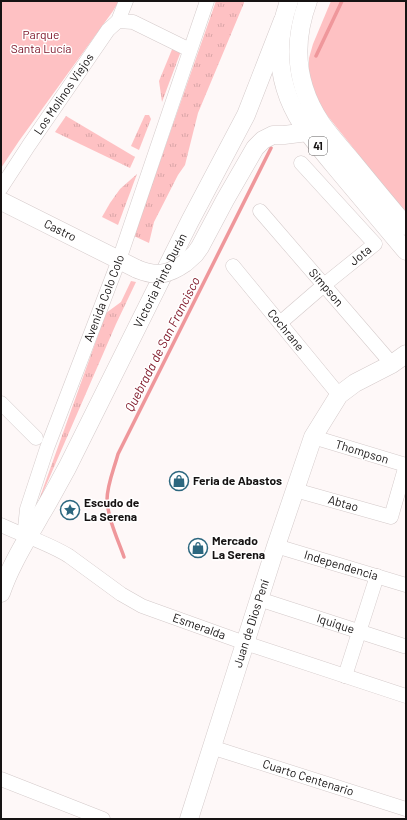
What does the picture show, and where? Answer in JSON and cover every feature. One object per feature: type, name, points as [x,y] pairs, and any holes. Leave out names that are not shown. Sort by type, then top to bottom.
[{"type":"main road","name":"41","points":[[289,1],[283,20],[279,54],[284,82],[293,109],[317,144],[406,251]]},
{"type":"main road","name":"41","points":[[308,1],[298,38],[298,57],[301,78],[307,98],[321,123],[406,226]]},
{"type":"main road","name":"Victoria Pinto Durán","points":[[28,537],[64,474],[190,221],[246,115],[283,20]]},
{"type":"main road","points":[[225,200],[246,115]]},
{"type":"main road","points":[[225,200],[255,148],[263,140],[273,135],[308,132]]},
{"type":"main road","name":"Castro","points":[[1,201],[137,269],[150,273],[163,274],[185,264],[195,254],[200,248],[225,200]]},
{"type":"main road","name":"Juan de Dios Pení","points":[[189,819],[276,546],[313,437],[339,395],[355,383],[399,359]]},
{"type":"main road","points":[[1,593],[7,576],[28,537]]},
{"type":"street","name":"Los Molinos Viejos","points":[[1,188],[108,30],[118,21],[126,1]]},
{"type":"street","name":"Avenida Colo Colo","points":[[28,537],[25,528],[27,509],[47,448],[118,260],[207,1]]},
{"type":"street","points":[[118,21],[133,22],[190,50]]},
{"type":"street","name":"Jota","points":[[280,323],[375,244],[301,163]]},
{"type":"street","name":"Simpson","points":[[260,211],[324,285],[399,359]]},
{"type":"street","name":"Cochrane","points":[[232,266],[339,395]]},
{"type":"street","points":[[1,403],[36,438]]},
{"type":"street","name":"Thompson","points":[[313,437],[406,465],[392,517]]},
{"type":"street","name":"Abtao","points":[[295,490],[392,517]]},
{"type":"street","name":"Esmeralda","points":[[1,525],[45,543],[69,556],[112,587],[142,606],[245,643],[406,696]]},
{"type":"street","name":"Independencia","points":[[276,546],[406,585]]},
{"type":"street","points":[[345,676],[378,576]]},
{"type":"street","name":"Iquique","points":[[268,602],[404,646]]},
{"type":"street","name":"Cuarto Centenario","points":[[211,747],[406,809]]},
{"type":"street","points":[[1,779],[103,819]]},
{"type":"green space","name":"Parque Santa Lucía","points":[[1,1],[119,1],[1,168]]},
{"type":"green space","points":[[216,1],[244,1],[244,3],[198,113],[185,165],[178,175],[154,222],[149,243],[134,236]]},
{"type":"green space","points":[[331,1],[406,1],[406,214],[318,104],[309,76],[309,58],[313,44]]},
{"type":"green space","points":[[173,47],[181,51],[162,102],[159,81]]},
{"type":"green space","points":[[145,115],[149,115],[151,119],[139,150],[131,146]]},
{"type":"green space","points":[[66,116],[135,157],[130,168],[55,132]]},
{"type":"green space","points":[[137,174],[118,225],[102,217],[120,189]]},
{"type":"green space","points":[[131,281],[136,282],[116,324],[35,511],[106,313],[121,302]]},
{"type":"waterway","name":"Quebrada de San Francisco","points":[[316,56],[342,1]]},
{"type":"waterway","name":"Quebrada de San Francisco","points":[[124,557],[111,522],[107,500],[109,483],[118,454],[271,148]]},
{"type":"place","name":"Feria de Abastos","points":[[179,481]]},
{"type":"place","name":"Escudo de La Serena","points":[[70,510]]},
{"type":"place","name":"Mercado La Serena","points":[[198,548]]}]
